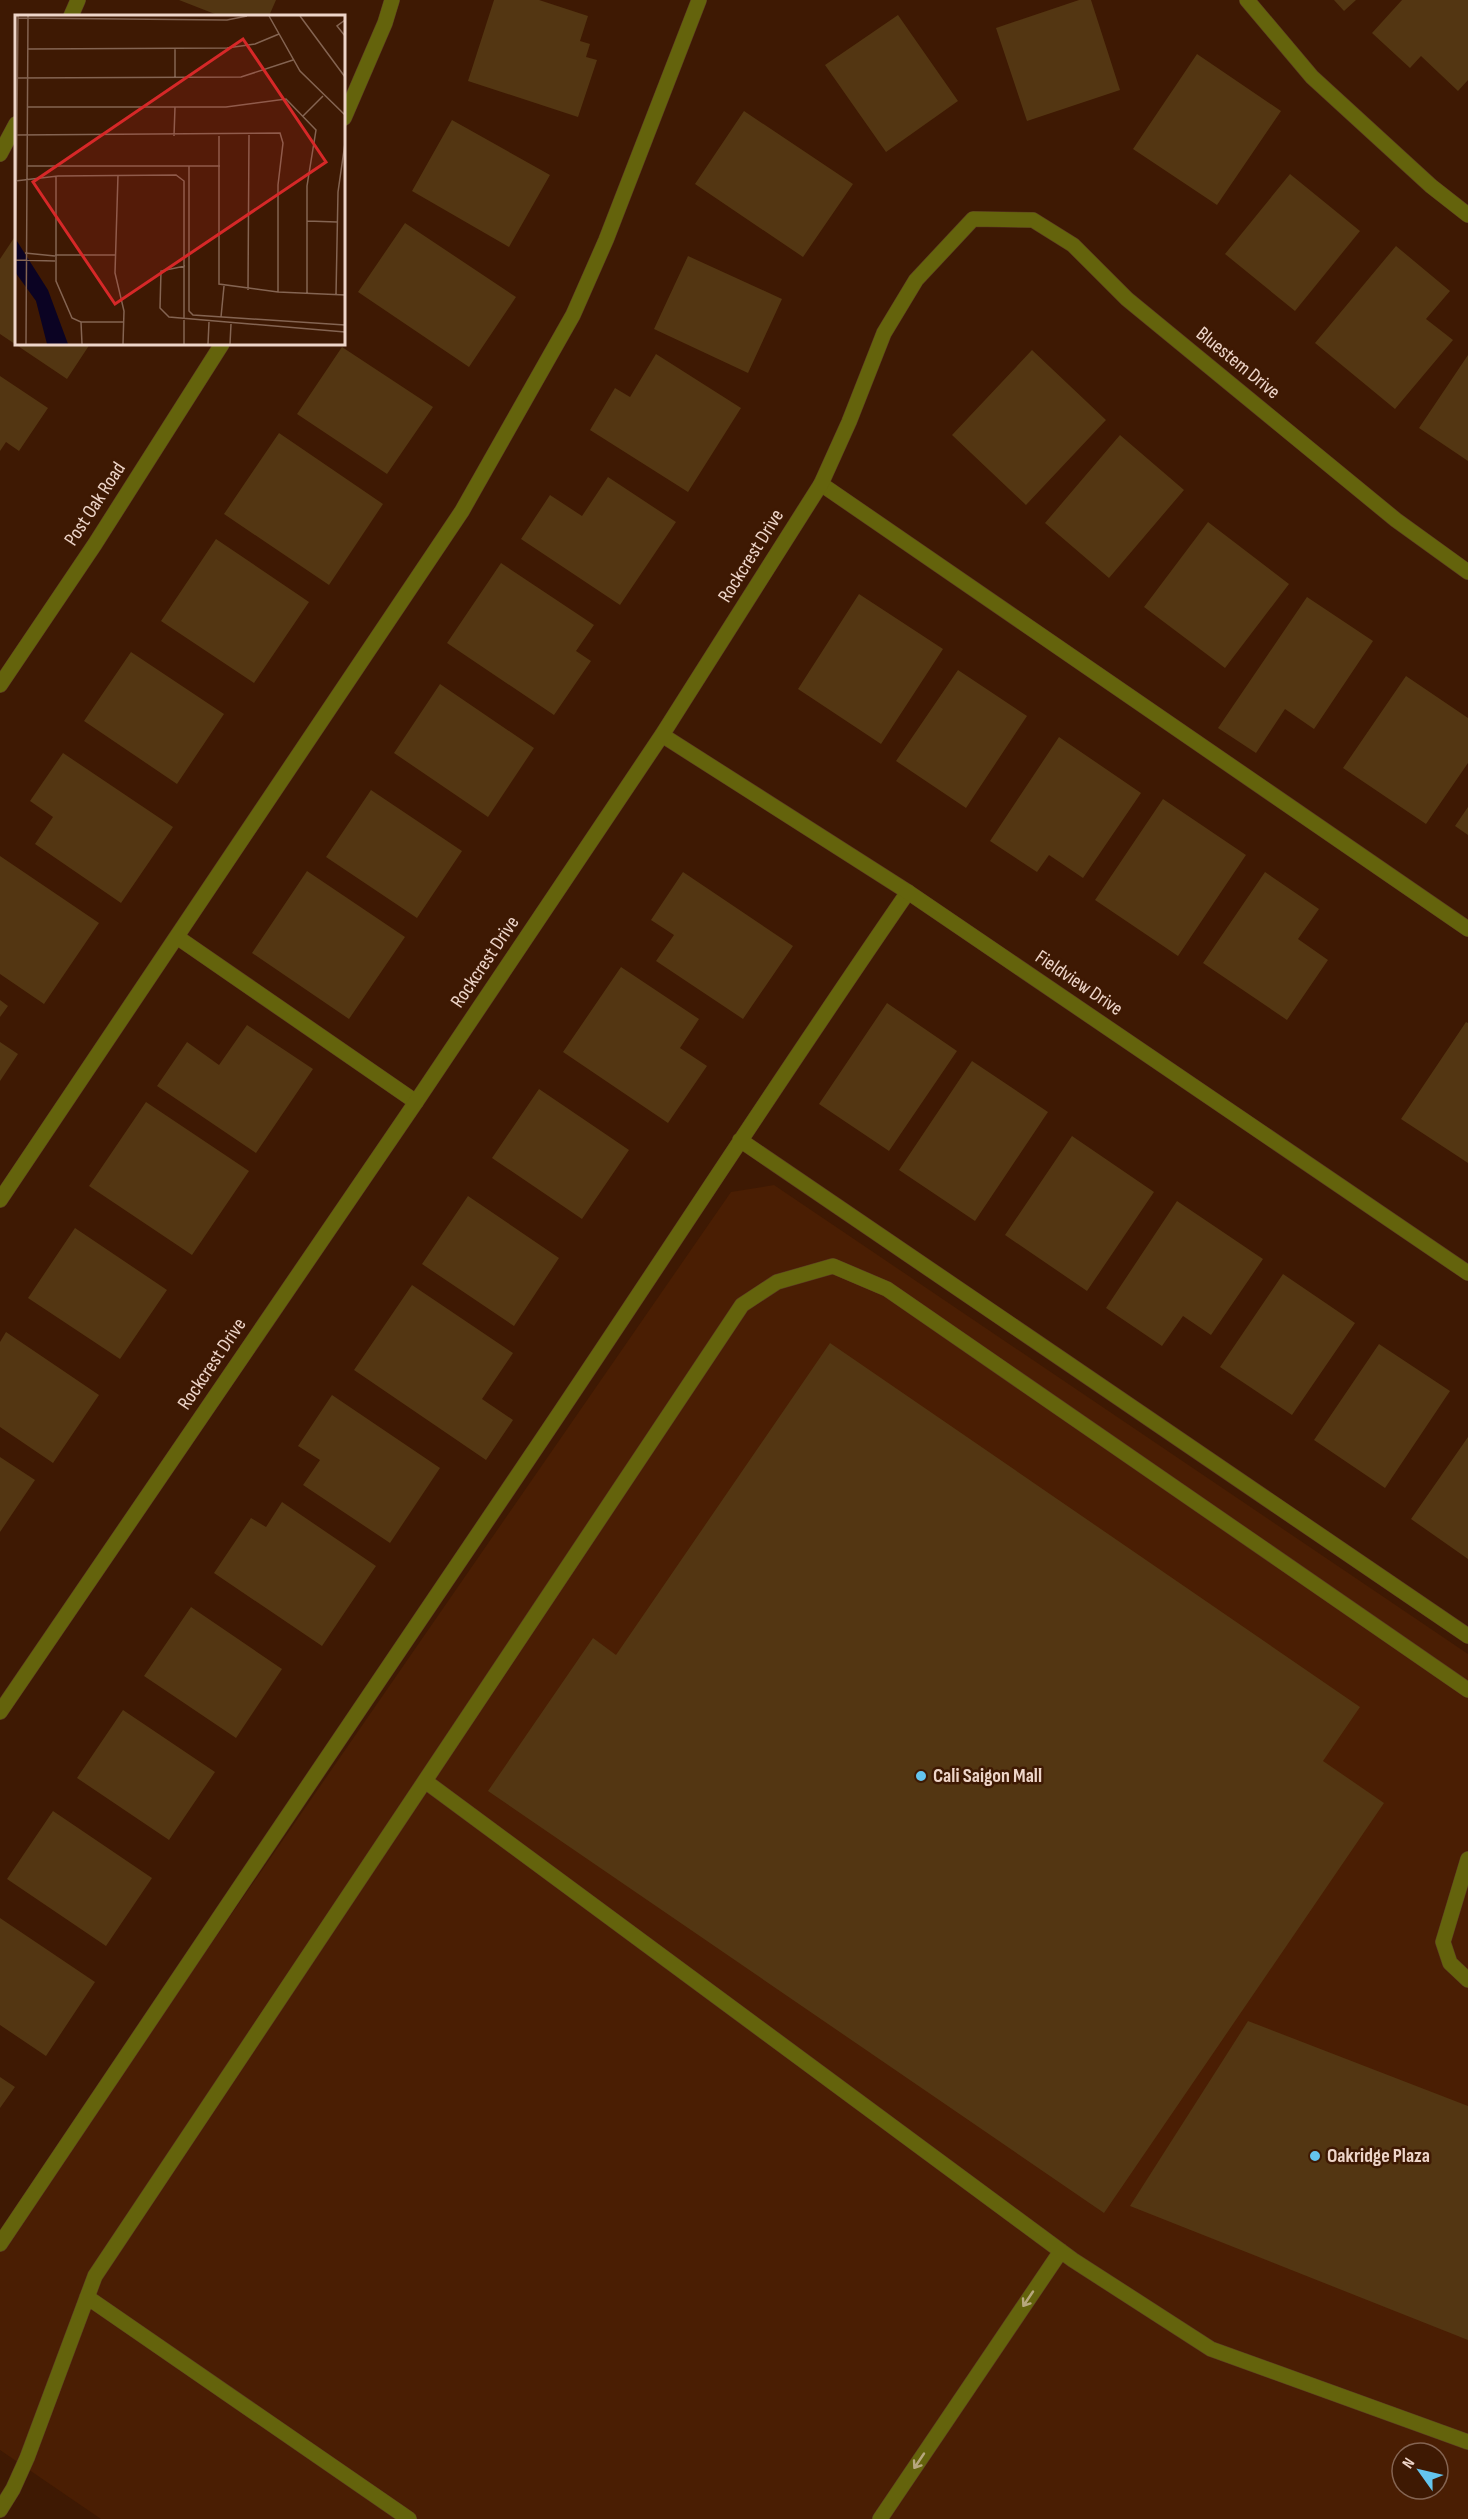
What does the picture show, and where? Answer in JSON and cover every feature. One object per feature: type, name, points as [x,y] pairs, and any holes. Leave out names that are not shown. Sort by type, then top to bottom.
[{"type":"street","points":[[71,15],[78,0]]},
{"type":"street","points":[[345,116],[385,23],[392,0]]},
{"type":"street","points":[[0,1200],[462,511],[573,315],[606,240],[699,0]]},
{"type":"street","points":[[1247,0],[1312,77],[1431,186],[1468,215]]},
{"type":"street","points":[[0,154],[15,126]]},
{"type":"street","name":"Rockcrest Drive","points":[[0,1712],[416,1102],[662,735],[821,484],[849,422],[884,333],[916,280],[973,219]]},
{"type":"street","name":"Bluestem Drive","points":[[973,219],[1033,220],[1073,245],[1127,299],[1396,520],[1468,572]]},
{"type":"street","name":"Post Oak Road","points":[[0,685],[95,544],[221,345]]},
{"type":"street","points":[[821,484],[1468,929]]},
{"type":"street","name":"Fieldview Drive","points":[[662,735],[908,892],[1468,1273]]},
{"type":"street","points":[[0,2244],[194,1951],[532,1455],[740,1140],[908,892]]},
{"type":"street","points":[[177,937],[416,1102]]},
{"type":"street","points":[[740,1140],[1468,1636]]},
{"type":"street","points":[[0,2510],[13,2489],[27,2458],[95,2276],[742,1305],[777,1282],[833,1266],[887,1289],[1468,1690]]},
{"type":"street","points":[[425,1781],[1060,2251],[1210,2349],[1468,2442]]},
{"type":"street","points":[[1468,1859],[1443,1942],[1450,1963],[1468,1980]]},
{"type":"street","points":[[880,2519],[1060,2251]]},
{"type":"street","points":[[87,2297],[409,2519]]},
{"type":"shaded area","name":"Oakridge Plaza","points":[[774,1185],[1468,1654],[1468,2519],[101,2519],[0,2450],[0,2249],[731,1192]]},
{"type":"building","points":[[179,0],[276,0],[269,15],[217,15]]},
{"type":"building","points":[[494,0],[539,0],[588,16],[580,41],[590,44],[586,57],[597,60],[578,117],[468,81]]},
{"type":"building","points":[[1079,0],[1091,0],[1120,90],[1027,121],[996,28]]},
{"type":"building","points":[[1334,0],[1356,0],[1344,11]]},
{"type":"building","points":[[1402,0],[1468,0],[1468,80],[1458,91],[1421,56],[1410,68],[1372,33]]},
{"type":"building","points":[[898,15],[958,101],[886,152],[825,65]]},
{"type":"building","points":[[1197,54],[1281,111],[1217,205],[1133,149]]},
{"type":"building","points":[[744,111],[853,184],[803,257],[695,184]]},
{"type":"building","points":[[452,120],[550,175],[509,247],[412,191]]},
{"type":"building","points":[[1290,174],[1360,231],[1295,311],[1225,254]]},
{"type":"building","points":[[405,223],[516,297],[469,367],[358,292]]},
{"type":"building","points":[[15,236],[15,344],[0,334],[0,259]]},
{"type":"building","points":[[1396,246],[1450,291],[1426,319],[1453,340],[1395,409],[1315,343]]},
{"type":"building","points":[[688,256],[782,299],[748,373],[654,329]]},
{"type":"building","points":[[16,345],[89,345],[67,379]]},
{"type":"building","points":[[342,347],[433,407],[387,474],[297,414]]},
{"type":"building","points":[[1032,350],[1106,420],[1026,505],[952,435]]},
{"type":"building","points":[[656,354],[741,408],[688,492],[590,430],[615,388],[630,397]]},
{"type":"building","points":[[1468,355],[1468,461],[1419,428]]},
{"type":"building","points":[[0,376],[48,408],[19,451],[6,442],[0,451]]},
{"type":"building","points":[[279,433],[383,504],[329,585],[224,514]]},
{"type":"building","points":[[1120,435],[1184,490],[1109,578],[1045,523]]},
{"type":"building","points":[[608,477],[676,522],[620,605],[521,539],[550,495],[582,516]]},
{"type":"building","points":[[1208,522],[1289,584],[1225,668],[1144,607]]},
{"type":"building","points":[[216,539],[309,602],[254,683],[161,621]]},
{"type":"building","points":[[501,563],[594,625],[576,651],[591,661],[554,715],[447,643]]},
{"type":"building","points":[[859,594],[943,649],[881,744],[798,689]]},
{"type":"building","points":[[1307,597],[1373,641],[1314,729],[1285,709],[1256,753],[1218,728]]},
{"type":"building","points":[[131,652],[224,714],[177,784],[84,721]]},
{"type":"building","points":[[958,670],[1027,716],[966,808],[896,761]]},
{"type":"building","points":[[1406,676],[1468,718],[1468,763],[1426,824],[1343,768]]},
{"type":"building","points":[[440,684],[534,748],[488,817],[394,753]]},
{"type":"building","points":[[1059,737],[1141,793],[1083,878],[1049,855],[1037,872],[990,841]]},
{"type":"building","points":[[63,753],[173,827],[121,903],[35,844],[53,817],[30,801]]},
{"type":"building","points":[[371,790],[462,851],[417,918],[326,857]]},
{"type":"building","points":[[1163,799],[1246,855],[1178,956],[1095,900]]},
{"type":"building","points":[[1468,807],[1468,835],[1455,826]]},
{"type":"building","points":[[0,856],[99,923],[44,1004],[0,974]]},
{"type":"building","points":[[307,871],[405,937],[349,1019],[252,953]]},
{"type":"building","points":[[683,872],[793,946],[743,1019],[656,961],[674,935],[651,920]]},
{"type":"building","points":[[1265,872],[1319,909],[1298,939],[1328,960],[1287,1020],[1203,963]]},
{"type":"building","points":[[621,967],[699,1019],[680,1048],[707,1066],[668,1123],[563,1052]]},
{"type":"building","points":[[0,1000],[8,1006],[0,1017]]},
{"type":"building","points":[[887,1003],[957,1051],[889,1151],[819,1104]]},
{"type":"building","points":[[1466,1022],[1468,1023],[1468,1163],[1401,1119]]},
{"type":"building","points":[[247,1025],[313,1069],[256,1153],[157,1086],[187,1042],[219,1065]]},
{"type":"building","points":[[0,1042],[18,1054],[0,1081]]},
{"type":"building","points":[[972,1061],[1048,1112],[975,1221],[899,1170]]},
{"type":"building","points":[[539,1089],[629,1150],[582,1219],[492,1158]]},
{"type":"building","points":[[146,1102],[249,1171],[192,1255],[89,1186]]},
{"type":"building","points":[[1072,1136],[1154,1192],[1087,1291],[1005,1235]]},
{"type":"building","points":[[468,1196],[559,1258],[514,1326],[422,1264]]},
{"type":"building","points":[[1177,1201],[1263,1259],[1211,1335],[1183,1316],[1162,1346],[1106,1308]]},
{"type":"building","points":[[75,1228],[167,1290],[120,1359],[28,1298]]},
{"type":"building","points":[[1283,1274],[1355,1323],[1292,1415],[1220,1367]]},
{"type":"building","points":[[412,1285],[513,1353],[482,1399],[513,1420],[486,1460],[354,1370]]},
{"type":"building","points":[[6,1332],[99,1395],[53,1463],[0,1427],[0,1342]]},
{"type":"building","name":"Cali Saigon Mall","points":[[830,1343],[1360,1707],[1323,1761],[1384,1803],[1104,2213],[488,1791],[593,1638],[616,1655]]},
{"type":"building","points":[[1379,1344],[1450,1391],[1385,1488],[1314,1440]]},
{"type":"building","points":[[332,1395],[440,1468],[390,1543],[303,1485],[320,1460],[298,1446]]},
{"type":"building","points":[[1468,1437],[1468,1559],[1411,1519]]},
{"type":"building","points":[[0,1457],[35,1480],[0,1532]]},
{"type":"building","points":[[282,1502],[376,1566],[322,1646],[214,1573],[251,1518],[266,1527]]},
{"type":"building","points":[[191,1607],[282,1669],[236,1738],[144,1676]]},
{"type":"building","points":[[123,1710],[215,1772],[169,1840],[77,1778]]},
{"type":"building","points":[[53,1811],[152,1878],[106,1946],[7,1879]]},
{"type":"building","points":[[0,1918],[95,1982],[46,2056],[0,2025]]},
{"type":"building","name":"Oakridge Plaza","points":[[1248,2021],[1468,2106],[1468,2340],[1130,2206]]},
{"type":"building","points":[[0,2077],[15,2087],[0,2108]]},
{"type":"place","name":"Cali Saigon Mall","points":[[921,1776]]},
{"type":"place","name":"Oakridge Plaza","points":[[1315,2156]]}]
